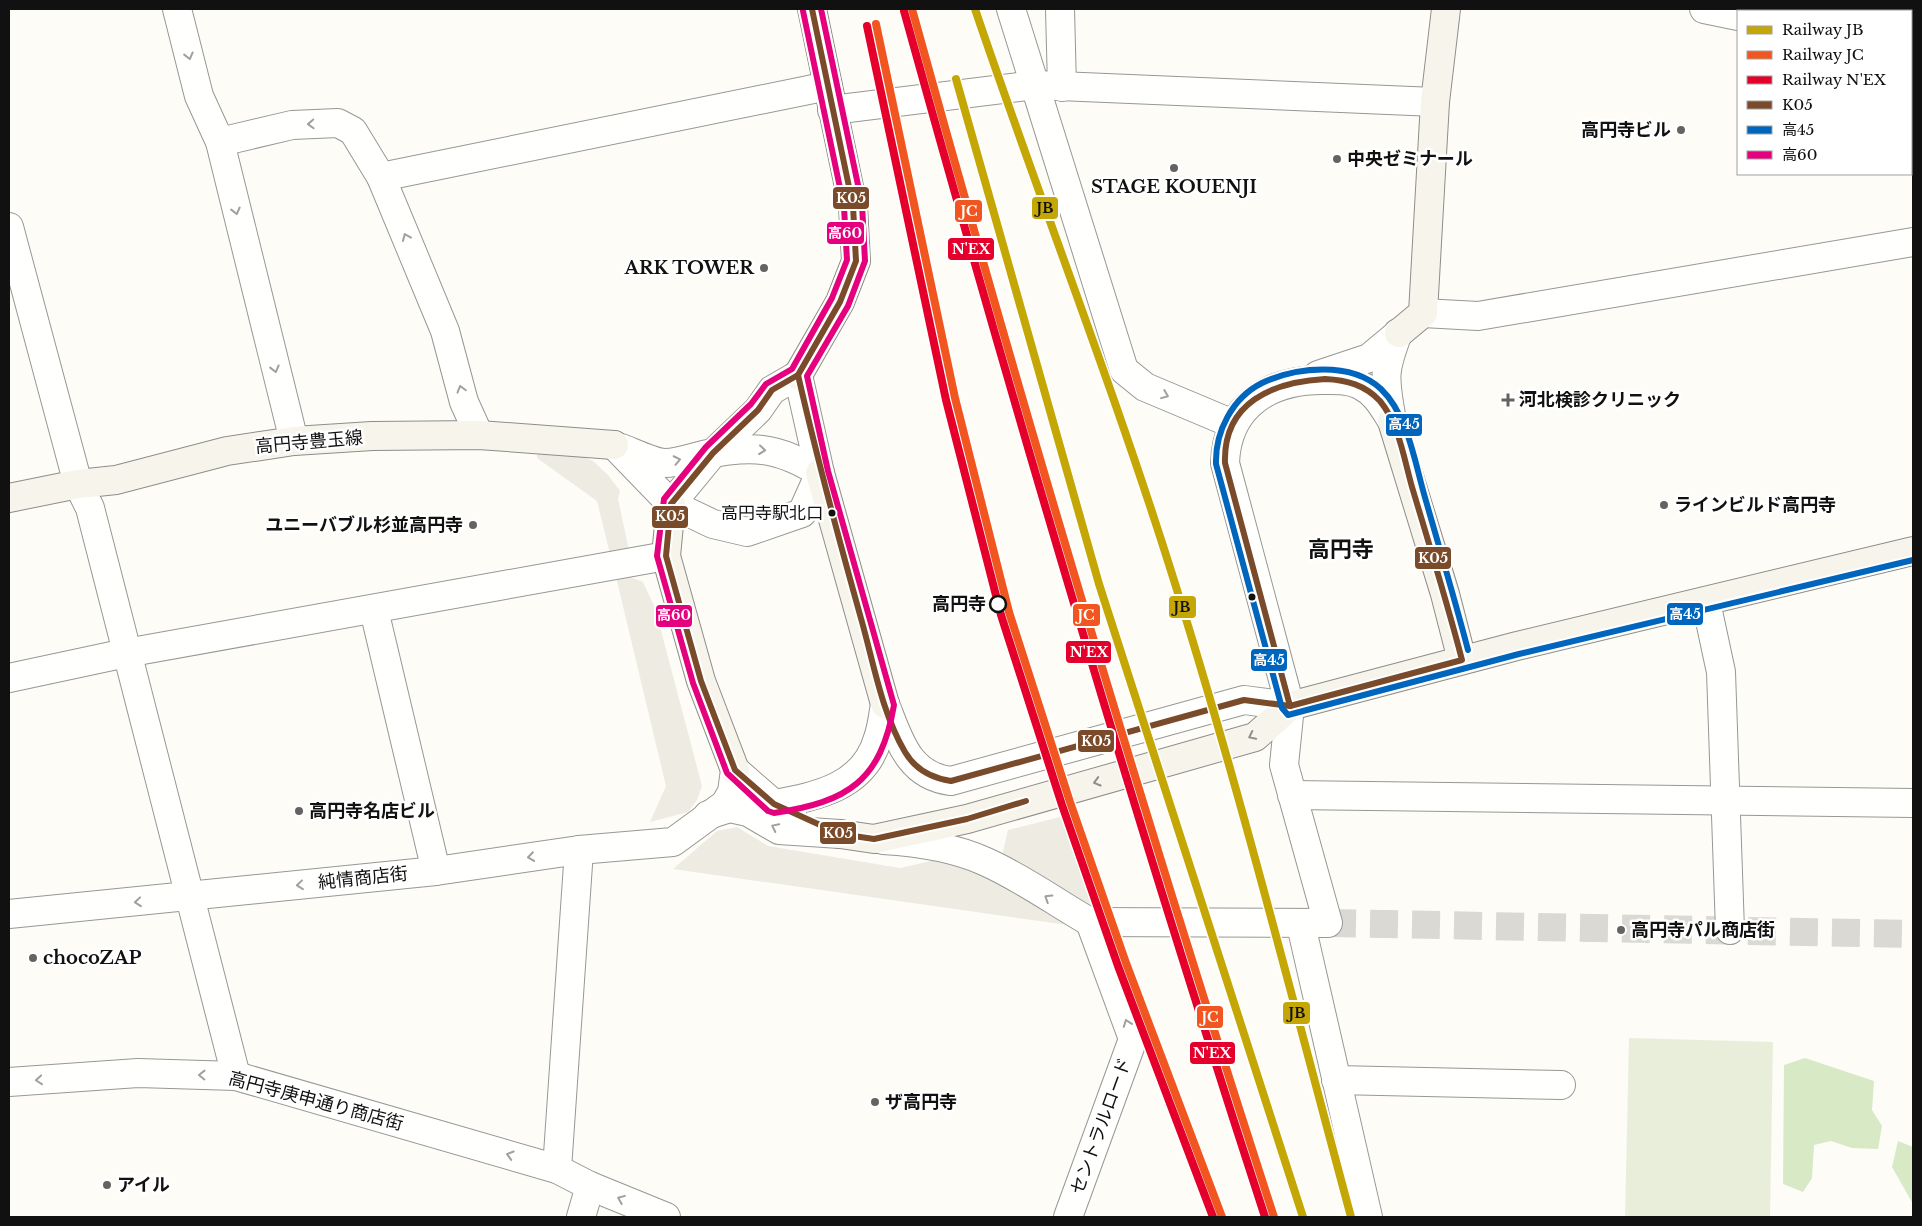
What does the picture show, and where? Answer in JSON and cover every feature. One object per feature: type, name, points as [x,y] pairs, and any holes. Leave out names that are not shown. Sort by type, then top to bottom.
[{"type":"street","points":[[177,9],[200,96],[220,142],[294,441]]},
{"type":"street","points":[[812,9],[853,206],[856,262],[840,302],[798,375],[772,390],[758,410],[713,453],[671,504],[666,556],[700,681],[735,770],[774,804],[840,834]]},
{"type":"street","points":[[1011,9],[1124,370],[1145,387],[1233,424]]},
{"type":"street","points":[[1060,9],[1062,87]]},
{"type":"street","points":[[1423,313],[1434,102],[1446,9]]},
{"type":"street","points":[[1704,9],[1737,16]]},
{"type":"street","points":[[381,177],[830,98],[1035,85],[1434,102]]},
{"type":"street","points":[[220,142],[292,125],[338,123],[353,130],[381,177],[445,331],[464,402],[478,435]]},
{"type":"street","points":[[9,226],[78,484],[90,508],[236,1076]]},
{"type":"street","points":[[708,815],[730,808],[748,812],[779,830],[913,842],[948,849],[983,860],[1090,922],[1328,924],[1284,765],[1290,706],[1225,463],[1226,444],[1233,424],[1249,403],[1267,390],[1369,358],[1423,313],[1478,316],[1913,242]]},
{"type":"street","points":[[1398,333],[1388,361],[1385,379],[1392,421],[1445,594],[1462,660]]},
{"type":"street","points":[[798,375],[820,473],[885,704],[902,746],[914,764],[934,779],[951,781],[1244,700],[1290,706],[1462,660],[1913,551]]},
{"type":"street","points":[[1302,380],[1343,380],[1359,385],[1375,395],[1392,421]]},
{"type":"street","name":"高円寺豊玉線","points":[[9,498],[78,484],[116,480],[227,451],[294,441],[372,436],[478,435],[614,445]]},
{"type":"street","points":[[614,445],[664,463],[713,453],[751,449],[776,451],[797,459],[820,473]]},
{"type":"street","points":[[614,445],[671,504],[713,524],[748,532],[802,513],[820,473]]},
{"type":"street","points":[[9,678],[126,653],[374,610],[666,556]]},
{"type":"street","points":[[1706,602],[1721,672],[1730,930]]},
{"type":"street","points":[[374,610],[436,871]]},
{"type":"street","points":[[774,804],[803,799],[847,783],[864,766],[878,740],[885,704]]},
{"type":"street","points":[[874,839],[967,819],[1254,737],[1290,706]]},
{"type":"street","name":"純情商店街","points":[[9,914],[436,871],[579,850],[673,842],[725,804],[732,792],[735,770]]},
{"type":"street","points":[[1292,795],[1913,803]]},
{"type":"street","points":[[557,1169],[579,850]]},
{"type":"street","name":"セントラルロード","points":[[1068,1217],[1133,1039],[1090,922]]},
{"type":"street","points":[[1301,925],[1368,1217]]},
{"type":"street","name":"高円寺庚申通り商店街","points":[[9,1082],[138,1074],[236,1076],[557,1169],[590,1186],[666,1217]]},
{"type":"street","points":[[1336,1080],[1561,1085]]},
{"type":"street","points":[[581,1217],[590,1186]]},
{"type":"green space","points":[[1629,1038],[1773,1042],[1770,1217],[1625,1217]]},
{"type":"green space","points":[[1805,1058],[1874,1081],[1872,1110],[1882,1126],[1878,1149],[1852,1148],[1831,1141],[1814,1145],[1812,1178],[1803,1192],[1783,1184],[1784,1065]]},
{"type":"green space","points":[[1898,1141],[1913,1147],[1913,1204],[1892,1167]]},
{"type":"shaded area","points":[[537,453],[576,454],[593,461],[608,475],[620,491],[618,499],[630,555],[611,558],[597,501],[537,458]]},
{"type":"shaded area","points":[[616,577],[630,577],[643,582],[655,608],[702,786],[697,800],[688,812],[650,822],[666,786]]},
{"type":"shaded area","points":[[1064,816],[1091,905],[1036,872],[1002,856],[1008,830]]},
{"type":"shaded area","points":[[737,827],[768,846],[900,868],[949,857],[996,879],[1075,926],[673,869],[717,831]]},
{"type":"tunnel","points":[[1328,923],[1913,934]]},
{"type":"rail line","name":"JC","points":[[912,9],[954,161],[1086,615],[1178,916],[1274,1217]]},
{"type":"rail line","name":"JB","points":[[975,9],[1125,432],[1197,654],[1243,814],[1351,1217]]},
{"type":"rail line","name":"N'EX","points":[[904,11],[989,314],[1123,767],[1265,1217]]},
{"type":"rail line","name":"JC","points":[[876,24],[955,398],[1009,612],[1070,802],[1126,963],[1222,1217]]},
{"type":"rail line","name":"N'EX","points":[[867,26],[946,400],[1001,615],[1062,805],[1118,966],[1213,1217]]},
{"type":"rail line","name":"JB","points":[[956,79],[1099,584],[1303,1217]]},
{"type":"transit line","name":"K05","points":[[812,9],[853,206],[856,261],[840,302],[798,375],[772,390],[758,410],[713,453],[671,504],[666,556],[701,681],[735,770],[774,804],[840,834],[874,839],[967,819],[1026,801]]},
{"type":"transit line","name":"高60","points":[[803,11],[844,207],[847,260],[832,298],[792,369],[766,384],[751,404],[706,447],[664,499],[657,556],[693,683],[727,773],[768,811],[774,813],[822,802],[841,794],[857,783],[870,770],[880,752],[888,731],[894,705],[828,471],[807,376],[848,306],[865,261],[862,204],[821,9]]},
{"type":"transit line","name":"高45","points":[[1468,650],[1410,442],[1405,427],[1391,400],[1369,380],[1355,374],[1339,371],[1307,370],[1291,373],[1251,389],[1242,397],[1227,417],[1216,452],[1216,464],[1282,708],[1288,715],[1519,654],[1913,560]]},
{"type":"transit line","name":"K05","points":[[798,375],[884,705],[905,752],[924,772],[937,778],[951,781],[1244,700],[1290,706]]},
{"type":"transit line","name":"K05","points":[[1325,379],[1348,382],[1362,387],[1380,401],[1392,420],[1400,442],[1462,660],[1290,706],[1225,463],[1227,442],[1232,425],[1242,410],[1255,399],[1287,385],[1325,379]]},
{"type":"place","name":"高円寺ビル","points":[[1681,130]]},
{"type":"place","name":"中央ゼミナール","points":[[1337,159]]},
{"type":"place","name":"STAGE KOUENJI","points":[[1174,168]]},
{"type":"place","name":"ARK TOWER","points":[[764,268]]},
{"type":"place","name":"河北検診クリニック","points":[[1508,400]]},
{"type":"place","name":"ラインビルド高円寺","points":[[1664,505]]},
{"type":"place","name":"高円寺駅北口","points":[[832,513]]},
{"type":"place","name":"ユニーバブル杉並高円寺","points":[[473,525]]},
{"type":"place","name":"高円寺","points":[[998,604]]},
{"type":"place","name":"高円寺名店ビル","points":[[299,811]]},
{"type":"place","name":"高円寺パル商店街","points":[[1621,930]]},
{"type":"place","name":"chocoZAP","points":[[33,958]]},
{"type":"place","name":"ザ高円寺","points":[[875,1102]]},
{"type":"place","name":"アイル","points":[[107,1185]]},
{"type":"district","name":"高円寺","points":[[1341,549]]}]
